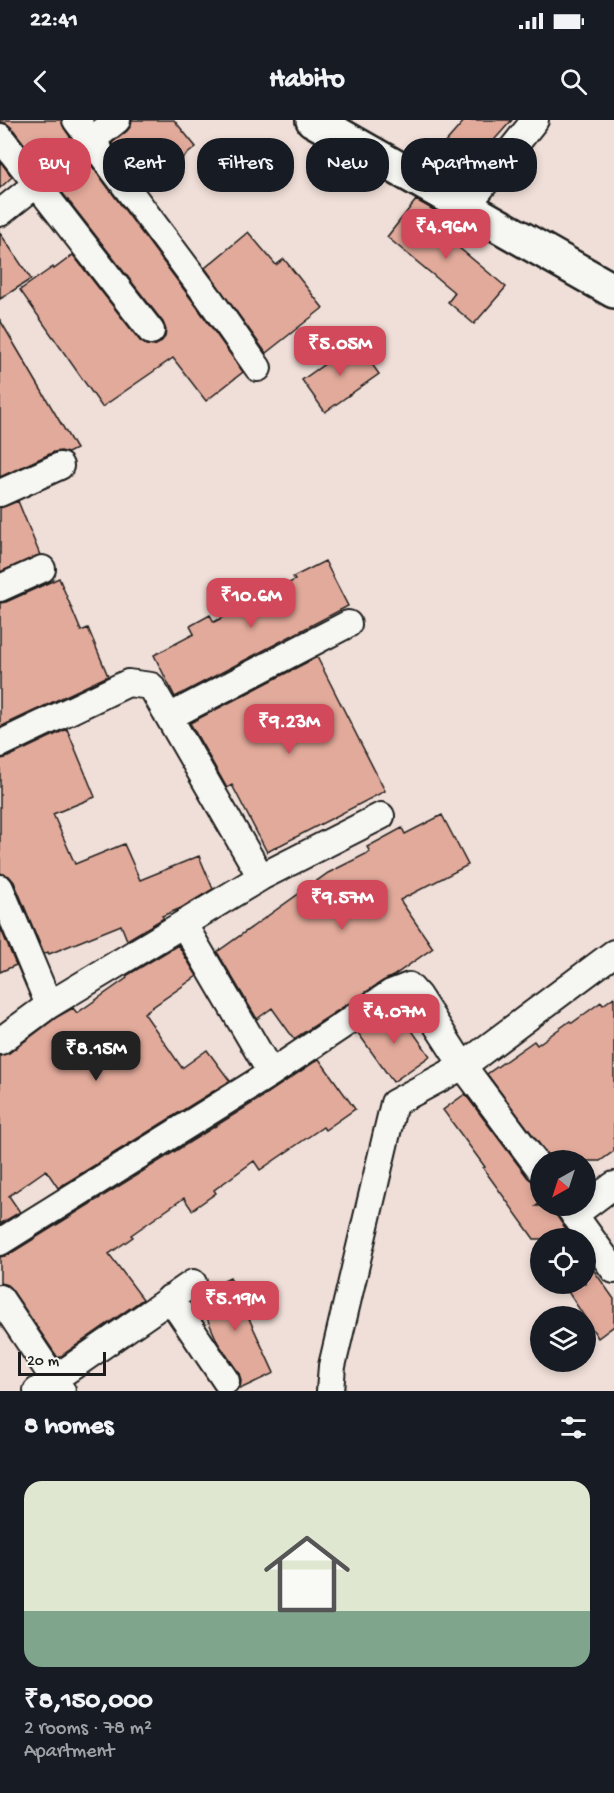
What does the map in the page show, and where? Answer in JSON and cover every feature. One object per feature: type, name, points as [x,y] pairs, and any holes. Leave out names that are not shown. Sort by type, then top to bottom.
[{"type":"street","points":[[117,120],[84,130],[258,368]]},
{"type":"street","points":[[313,120],[614,291]]},
{"type":"street","points":[[466,207],[536,120]]},
{"type":"street","points":[[0,137],[18,160]]},
{"type":"street","points":[[0,213],[25,192]]},
{"type":"street","points":[[43,192],[151,331]]},
{"type":"street","points":[[1,491],[60,466]]},
{"type":"street","points":[[0,588],[42,569]]},
{"type":"street","points":[[169,717],[348,624]]},
{"type":"street","points":[[0,744],[128,683],[151,686],[261,878]]},
{"type":"street","points":[[0,1041],[50,1005],[261,878],[381,816]]},
{"type":"street","points":[[0,888],[50,1005]]},
{"type":"street","points":[[184,925],[271,1073]]},
{"type":"street","points":[[330,1391],[332,1366],[394,1103],[463,1066],[614,952]]},
{"type":"street","points":[[0,1242],[271,1073],[391,993],[409,986],[418,996],[463,1066],[530,1156]]},
{"type":"street","points":[[596,1195],[614,1185]]},
{"type":"street","points":[[575,1216],[614,1270]]},
{"type":"street","points":[[0,1298],[52,1387],[193,1283]]},
{"type":"street","points":[[170,1298],[226,1381]]},
{"type":"building","points":[[0,120],[61,120],[71,138],[20,138],[6,123]]},
{"type":"building","points":[[132,120],[174,120],[196,147],[185,156],[185,138],[118,138],[131,126]]},
{"type":"building","points":[[465,120],[512,120],[496,138],[449,138]]},
{"type":"building","points":[[0,161],[12,177],[0,188]]},
{"type":"building","points":[[91,165],[103,181],[103,192],[111,192],[243,372],[206,401],[173,358],[102,407],[20,290],[73,255],[140,341],[154,346],[160,343],[165,337],[166,330],[163,322],[62,192],[91,192]]},
{"type":"building","points":[[416,200],[434,210],[461,232],[452,242],[506,287],[474,324],[448,302],[455,293],[387,237]]},
{"type":"building","points":[[248,232],[276,265],[284,259],[323,308],[266,353],[205,268]]},
{"type":"building","points":[[0,233],[31,279],[0,299]]},
{"type":"building","points":[[0,320],[76,449],[68,453],[54,452],[0,477]]},
{"type":"building","points":[[356,342],[379,374],[325,412],[302,380]]},
{"type":"building","points":[[18,501],[40,555],[0,572],[0,508]]},
{"type":"building","points":[[325,561],[348,606],[175,697],[154,655],[194,634],[190,626],[210,615],[214,622],[295,580],[293,577]]},
{"type":"building","points":[[59,578],[81,631],[88,628],[108,676],[0,727],[0,603]]},
{"type":"building","points":[[317,657],[385,791],[267,852],[232,785],[227,788],[190,723]]},
{"type":"building","points":[[67,729],[95,797],[53,814],[75,864],[124,844],[140,880],[199,856],[213,889],[181,908],[162,916],[164,918],[127,940],[121,925],[44,954],[14,882],[9,876],[0,873],[0,759]]},
{"type":"building","points":[[442,815],[468,865],[400,900],[433,948],[294,1039],[272,1008],[257,1019],[217,952],[328,873],[370,852],[367,847],[402,828],[405,834]]},
{"type":"building","points":[[0,927],[16,965],[0,972]]},
{"type":"building","points":[[178,945],[197,976],[144,1013],[182,1068],[207,1050],[230,1081],[58,1188],[46,1170],[9,1196],[20,1212],[0,1224],[0,1056],[9,1053],[57,1017],[73,1008],[77,1013],[127,978],[126,976]]},
{"type":"building","points":[[614,997],[614,1151],[600,1161],[596,1161],[596,1150],[544,1150],[487,1074],[534,1041],[537,1045],[601,1002],[603,1005]]},
{"type":"building","points":[[396,1008],[430,1056],[393,1082],[358,1033]]},
{"type":"building","points":[[319,1059],[355,1109],[325,1130],[323,1127],[260,1170],[254,1161],[214,1190],[216,1193],[192,1210],[184,1198],[131,1235],[133,1237],[109,1254],[143,1299],[58,1358],[12,1290],[0,1283],[0,1257],[8,1255],[259,1099]]},
{"type":"building","points":[[465,1094],[530,1179],[530,1216],[557,1216],[565,1228],[530,1228],[530,1233],[443,1110]]},
{"type":"building","points":[[596,1274],[614,1299],[614,1326],[598,1338],[596,1335],[596,1306],[577,1306],[569,1294],[596,1294]]},
{"type":"building","points":[[230,1277],[274,1373],[240,1389],[239,1373],[218,1343],[198,1298],[207,1288]]}]
